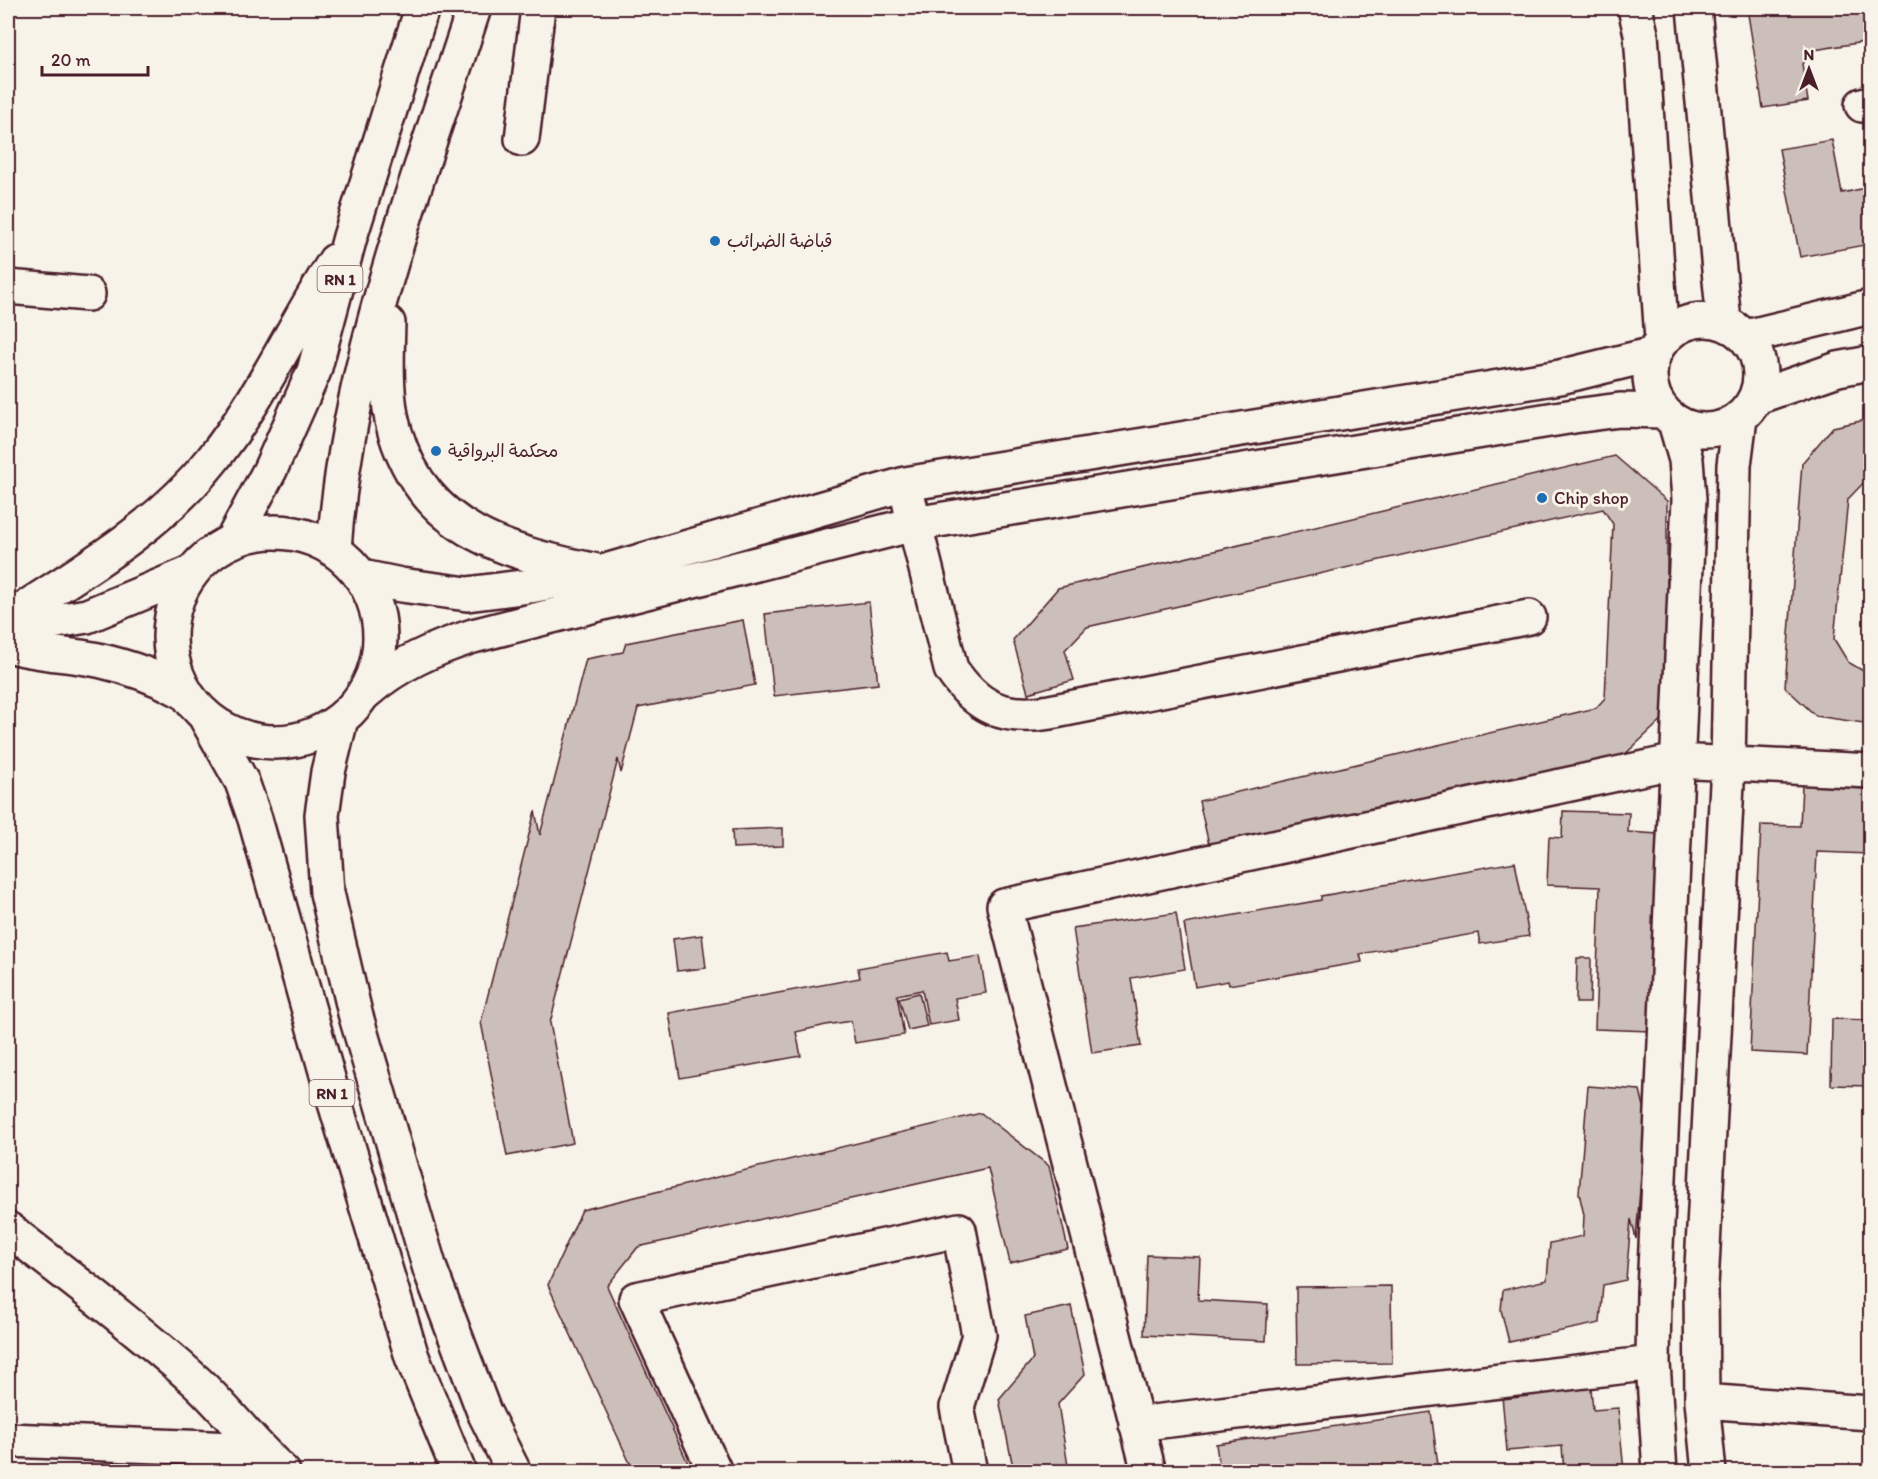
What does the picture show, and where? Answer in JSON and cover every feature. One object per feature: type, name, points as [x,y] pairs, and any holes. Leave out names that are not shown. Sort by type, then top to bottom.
[{"type":"main road","name":"RN 1","points":[[232,541],[279,450],[314,371],[350,237],[422,8]]},
{"type":"main road","name":"RN 1","points":[[334,549],[340,475],[360,378],[389,271],[474,8]]},
{"type":"main road","points":[[522,139],[538,8]]},
{"type":"main road","points":[[1635,8],[1641,34],[1658,347],[1650,384],[1669,417],[1686,460],[1689,500],[1653,1363],[1660,1472]]},
{"type":"main road","points":[[1694,8],[1735,329]]},
{"type":"main road","points":[[8,619],[115,549],[167,508],[212,460],[247,410],[350,237]]},
{"type":"main road","name":"RN 1","points":[[389,271],[387,369],[394,431],[411,474],[437,504],[465,530],[502,547],[602,572]]},
{"type":"main road","points":[[8,287],[88,294]]},
{"type":"main road","points":[[1735,329],[1870,307]]},
{"type":"main road","points":[[362,577],[467,594],[530,586],[602,572],[905,484],[1560,377],[1658,347],[1675,328],[1690,321],[1707,319],[1735,329],[1756,350],[1761,365],[1761,381],[1749,407],[1734,465],[1728,764],[1702,1263],[1702,1401],[1709,1472]]},
{"type":"main road","points":[[366,692],[390,672],[412,659],[473,636],[914,524],[1620,410],[1669,417],[1691,429],[1708,431],[1725,427],[1749,407],[1838,369],[1870,363]]},
{"type":"main road","points":[[905,484],[951,669],[964,689],[982,704],[1004,713],[1027,716],[1038,714],[1529,616]]},
{"type":"main road","name":"RN 1","points":[[195,704],[236,736],[273,743],[309,737],[341,719],[366,692],[380,654],[379,614],[362,577],[334,549],[310,538],[284,532],[258,533],[232,541],[210,554],[191,573],[175,601],[169,631],[172,663],[195,704],[242,782],[255,819],[335,1103],[412,1358],[459,1472]]},
{"type":"main road","points":[[8,629],[87,616],[191,573]]},
{"type":"main road","points":[[8,645],[35,653],[97,660],[128,668],[158,678],[195,704]]},
{"type":"main road","name":"RN 1","points":[[341,719],[328,772],[322,815],[327,894],[355,1013],[430,1269],[484,1412],[514,1472]]},
{"type":"main road","points":[[1149,1472],[1004,906],[1677,761],[1870,771]]},
{"type":"main road","points":[[8,1229],[128,1322],[181,1369],[257,1461]]},
{"type":"main road","points":[[715,1472],[636,1299],[959,1230],[979,1335],[957,1407],[970,1472]]},
{"type":"main road","points":[[1136,1425],[1653,1363]]},
{"type":"main road","points":[[1702,1401],[1870,1413]]},
{"type":"main road","points":[[8,1440],[257,1461],[283,1472]]},
{"type":"building","points":[[1747,8],[1870,8],[1870,41],[1814,50],[1802,64],[1808,101],[1763,108]]},
{"type":"building","points":[[1832,140],[1842,193],[1870,187],[1870,244],[1800,257],[1779,149]]},
{"type":"building","points":[[1870,419],[1870,476],[1848,499],[1834,639],[1848,662],[1870,675],[1870,724],[1816,716],[1785,687],[1802,463],[1833,427]]},
{"type":"building","points":[[1615,456],[1667,501],[1667,715],[1621,758],[1211,853],[1199,801],[1596,708],[1605,698],[1613,524],[1603,509],[1087,627],[1065,650],[1074,680],[1028,693],[1013,640],[1058,588]]},
{"type":"building","points":[[869,602],[878,684],[774,696],[765,614]]},
{"type":"building","points":[[743,620],[755,685],[638,708],[621,773],[618,759],[550,1023],[573,1143],[507,1156],[481,1022],[535,811],[540,835],[586,659],[623,652],[626,643]]},
{"type":"building","points":[[1802,785],[1870,789],[1870,854],[1817,852],[1807,1055],[1750,1052],[1761,825],[1800,826]]},
{"type":"building","points":[[1563,811],[1629,813],[1628,832],[1658,834],[1651,1031],[1595,1029],[1600,887],[1547,885],[1549,837],[1562,838]]},
{"type":"building","points":[[783,828],[783,846],[733,848],[732,830]]},
{"type":"building","points":[[1515,862],[1529,936],[1480,944],[1478,933],[1360,954],[1362,962],[1229,985],[1228,981],[1195,987],[1184,924],[1321,900],[1321,896]]},
{"type":"building","points":[[1176,913],[1185,969],[1131,978],[1141,1046],[1092,1053],[1073,928]]},
{"type":"building","points":[[702,935],[706,968],[677,971],[673,939]]},
{"type":"building","points":[[947,952],[949,961],[980,956],[986,993],[955,998],[959,1020],[929,1025],[922,990],[897,995],[904,1035],[855,1043],[851,1021],[826,1025],[796,1032],[801,1056],[680,1078],[669,1013],[860,978],[858,968]]},
{"type":"building","points":[[1577,958],[1591,958],[1590,1003],[1576,1003]]},
{"type":"building","points":[[919,993],[927,1026],[908,1030],[899,998]]},
{"type":"building","points":[[1832,1019],[1870,1020],[1870,1086],[1831,1085]]},
{"type":"building","points":[[1588,1086],[1640,1090],[1646,1115],[1636,1239],[1631,1219],[1626,1280],[1603,1285],[1600,1323],[1509,1342],[1501,1310],[1503,1290],[1547,1280],[1550,1243],[1583,1236],[1584,1215],[1579,1193]]},
{"type":"building","points":[[981,1113],[1049,1166],[1068,1249],[1010,1263],[988,1168],[638,1247],[607,1286],[692,1472],[634,1472],[548,1285],[582,1210]]},
{"type":"building","points":[[1147,1255],[1200,1257],[1198,1300],[1268,1304],[1266,1341],[1144,1335]]},
{"type":"building","points":[[1391,1286],[1392,1363],[1297,1364],[1296,1287]]},
{"type":"building","points":[[1071,1306],[1085,1374],[1058,1404],[1069,1472],[1014,1472],[999,1399],[1033,1359],[1025,1316]]},
{"type":"building","points":[[1591,1388],[1593,1410],[1618,1408],[1624,1472],[1564,1472],[1562,1446],[1507,1451],[1502,1396]]},
{"type":"building","points":[[1431,1412],[1438,1465],[1395,1472],[1220,1472],[1216,1444]]},
{"type":"place","name":"قباضة الضرائب","points":[[715,241]]},
{"type":"place","name":"محكمة البرواقية","points":[[436,451]]},
{"type":"place","name":"Chip shop","points":[[1542,498]]}]
